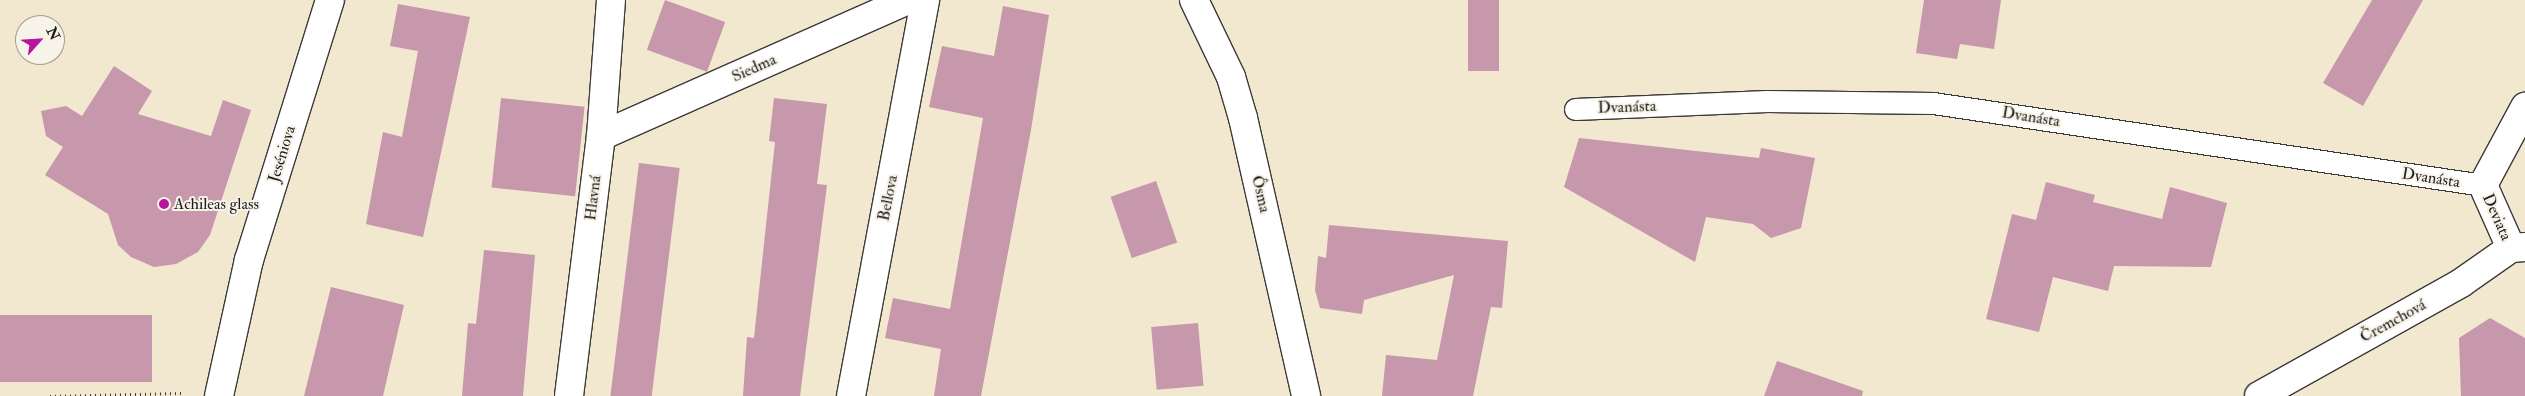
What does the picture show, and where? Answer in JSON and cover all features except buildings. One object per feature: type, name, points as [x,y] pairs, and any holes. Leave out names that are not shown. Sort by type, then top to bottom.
[{"type":"street","name":"Jeséniova","points":[[219,396],[249,260],[330,0]]},
{"type":"street","name":"Hlavná","points":[[569,396],[601,136],[611,0]]},
{"type":"street","name":"Siedma","points":[[601,136],[908,0]]},
{"type":"street","name":"Bellova","points":[[851,396],[925,0]]},
{"type":"street","name":"Ôsma","points":[[1194,0],[1231,77],[1243,118],[1306,396]]},
{"type":"street","name":"Deviata","points":[[2518,247],[2483,185],[2525,107]]},
{"type":"street","name":"Čremchová","points":[[2259,396],[2461,283],[2518,247]]},
{"type":"lane","name":"Dvanásta","points":[[1575,109],[1767,101],[1933,103],[2483,185]]},
{"type":"path","points":[[50,396],[182,393]]},
{"type":"place","name":"Achileas glass","points":[[164,204]]}]
